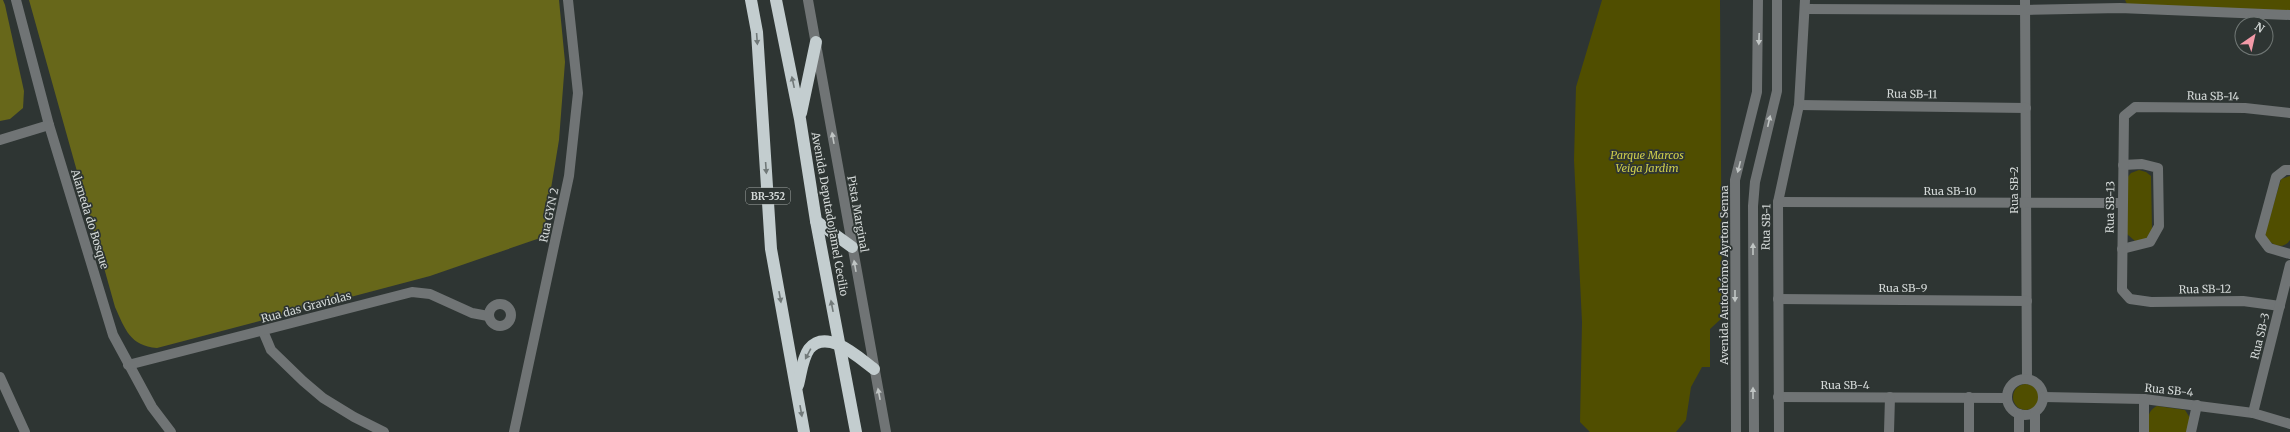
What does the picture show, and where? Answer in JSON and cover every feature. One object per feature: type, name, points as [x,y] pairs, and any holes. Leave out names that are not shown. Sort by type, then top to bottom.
[{"type":"highway","name":"BR-352","points":[[751,0],[757,32],[771,249],[804,432]]},
{"type":"highway","name":"Avenida Deputado Jamel Cecilio","points":[[776,0],[800,118],[816,221],[856,432]]},
{"type":"highway","points":[[800,118],[816,42]]},
{"type":"highway","points":[[816,221],[852,247]]},
{"type":"highway","points":[[797,390],[809,350],[814,345],[824,341],[840,344],[874,369]]},
{"type":"street","name":"Alameda do Bosque","points":[[16,0],[49,125],[113,335],[152,407],[171,432]]},
{"type":"street","name":"Rua GYN 2","points":[[514,432],[569,176],[578,92],[568,0]]},
{"type":"street","name":"Pista Marginal","points":[[808,0],[886,432]]},
{"type":"street","name":"Avenida Autodrómo Ayrton Senna","points":[[1736,432],[1736,180],[1757,92],[1758,0]]},
{"type":"street","points":[[1754,432],[1753,206],[1755,182],[1776,91],[1777,0]]},
{"type":"street","points":[[1805,4],[2120,4],[2290,15]]},
{"type":"street","name":"Rua SB-1","points":[[1778,432],[1778,202],[1799,105],[1805,4]]},
{"type":"street","name":"Rua SB-2","points":[[2025,5],[2027,379]]},
{"type":"street","name":"Rua SB-11","points":[[1799,105],[2026,108]]},
{"type":"street","name":"Rua SB-14","points":[[2135,107],[2245,108],[2290,113]]},
{"type":"street","name":"Rua SB-13","points":[[2130,299],[2122,290],[2124,116],[2135,107]]},
{"type":"street","points":[[0,140],[49,125]]},
{"type":"street","points":[[2122,249],[2150,242],[2159,226],[2158,168],[2142,164],[2123,165]]},
{"type":"street","points":[[2290,170],[2285,170],[2276,177],[2260,236],[2269,248],[2290,254]]},
{"type":"street","name":"Rua SB-10","points":[[1778,202],[2122,203]]},
{"type":"street","name":"Rua SB-3","points":[[2253,413],[2290,265]]},
{"type":"street","name":"Rua das Graviolas","points":[[128,364],[412,292],[430,294],[472,313],[488,316]]},
{"type":"street","name":"Rua SB-9","points":[[1778,299],[2027,301]]},
{"type":"street","name":"Rua SB-12","points":[[2130,299],[2151,302],[2243,301],[2280,306]]},
{"type":"street","points":[[263,331],[271,350],[323,398],[354,417],[384,432]]},
{"type":"street","points":[[0,377],[25,432]]},
{"type":"street","points":[[2027,379],[2040,387],[2044,397],[2043,403],[2035,413],[2024,416],[2010,408],[2007,398],[2008,392],[2016,382],[2027,379]]},
{"type":"street","name":"Rua SB-4","points":[[1778,397],[2007,398]]},
{"type":"street","points":[[1890,397],[1890,432]]},
{"type":"street","points":[[1969,397],[1969,432]]},
{"type":"street","name":"Rua SB-4","points":[[2044,397],[2144,399],[2253,413],[2290,424]]},
{"type":"street","points":[[2144,399],[2144,432]]},
{"type":"street","points":[[2191,432],[2197,405]]},
{"type":"street","points":[[2035,413],[2035,432]]},
{"type":"street","points":[[2019,414],[2019,432]]},
{"type":"green space","name":"Parque Marcos Veiga Jardim","points":[[1602,0],[1720,0],[1722,318],[1710,329],[1710,367],[1702,367],[1691,387],[1686,420],[1676,432],[1590,432],[1580,422],[1582,322],[1574,160],[1576,87]]},
{"type":"green space","points":[[2125,0],[2290,0],[2290,12],[2127,4]]},
{"type":"green space","points":[[2139,170],[2146,172],[2151,176],[2152,230],[2146,239],[2135,241],[2127,234],[2127,178],[2131,173]]},
{"type":"green space","points":[[2290,176],[2290,240],[2284,245],[2280,246],[2273,244],[2265,234],[2281,179]]},
{"type":"green space","points":[[2026,384],[2036,387],[2039,397],[2036,407],[2026,410],[2016,407],[2013,397],[2016,387]]},
{"type":"green space","points":[[2157,406],[2185,410],[2190,418],[2187,432],[2147,432],[2149,414],[2153,408]]},
{"type":"shaded area","points":[[0,0],[3,0],[5,5],[24,91],[23,108],[10,119],[0,121]]},
{"type":"shaded area","points":[[29,0],[559,0],[565,62],[559,140],[543,237],[430,276],[157,348],[140,344],[130,335],[115,307]]}]
